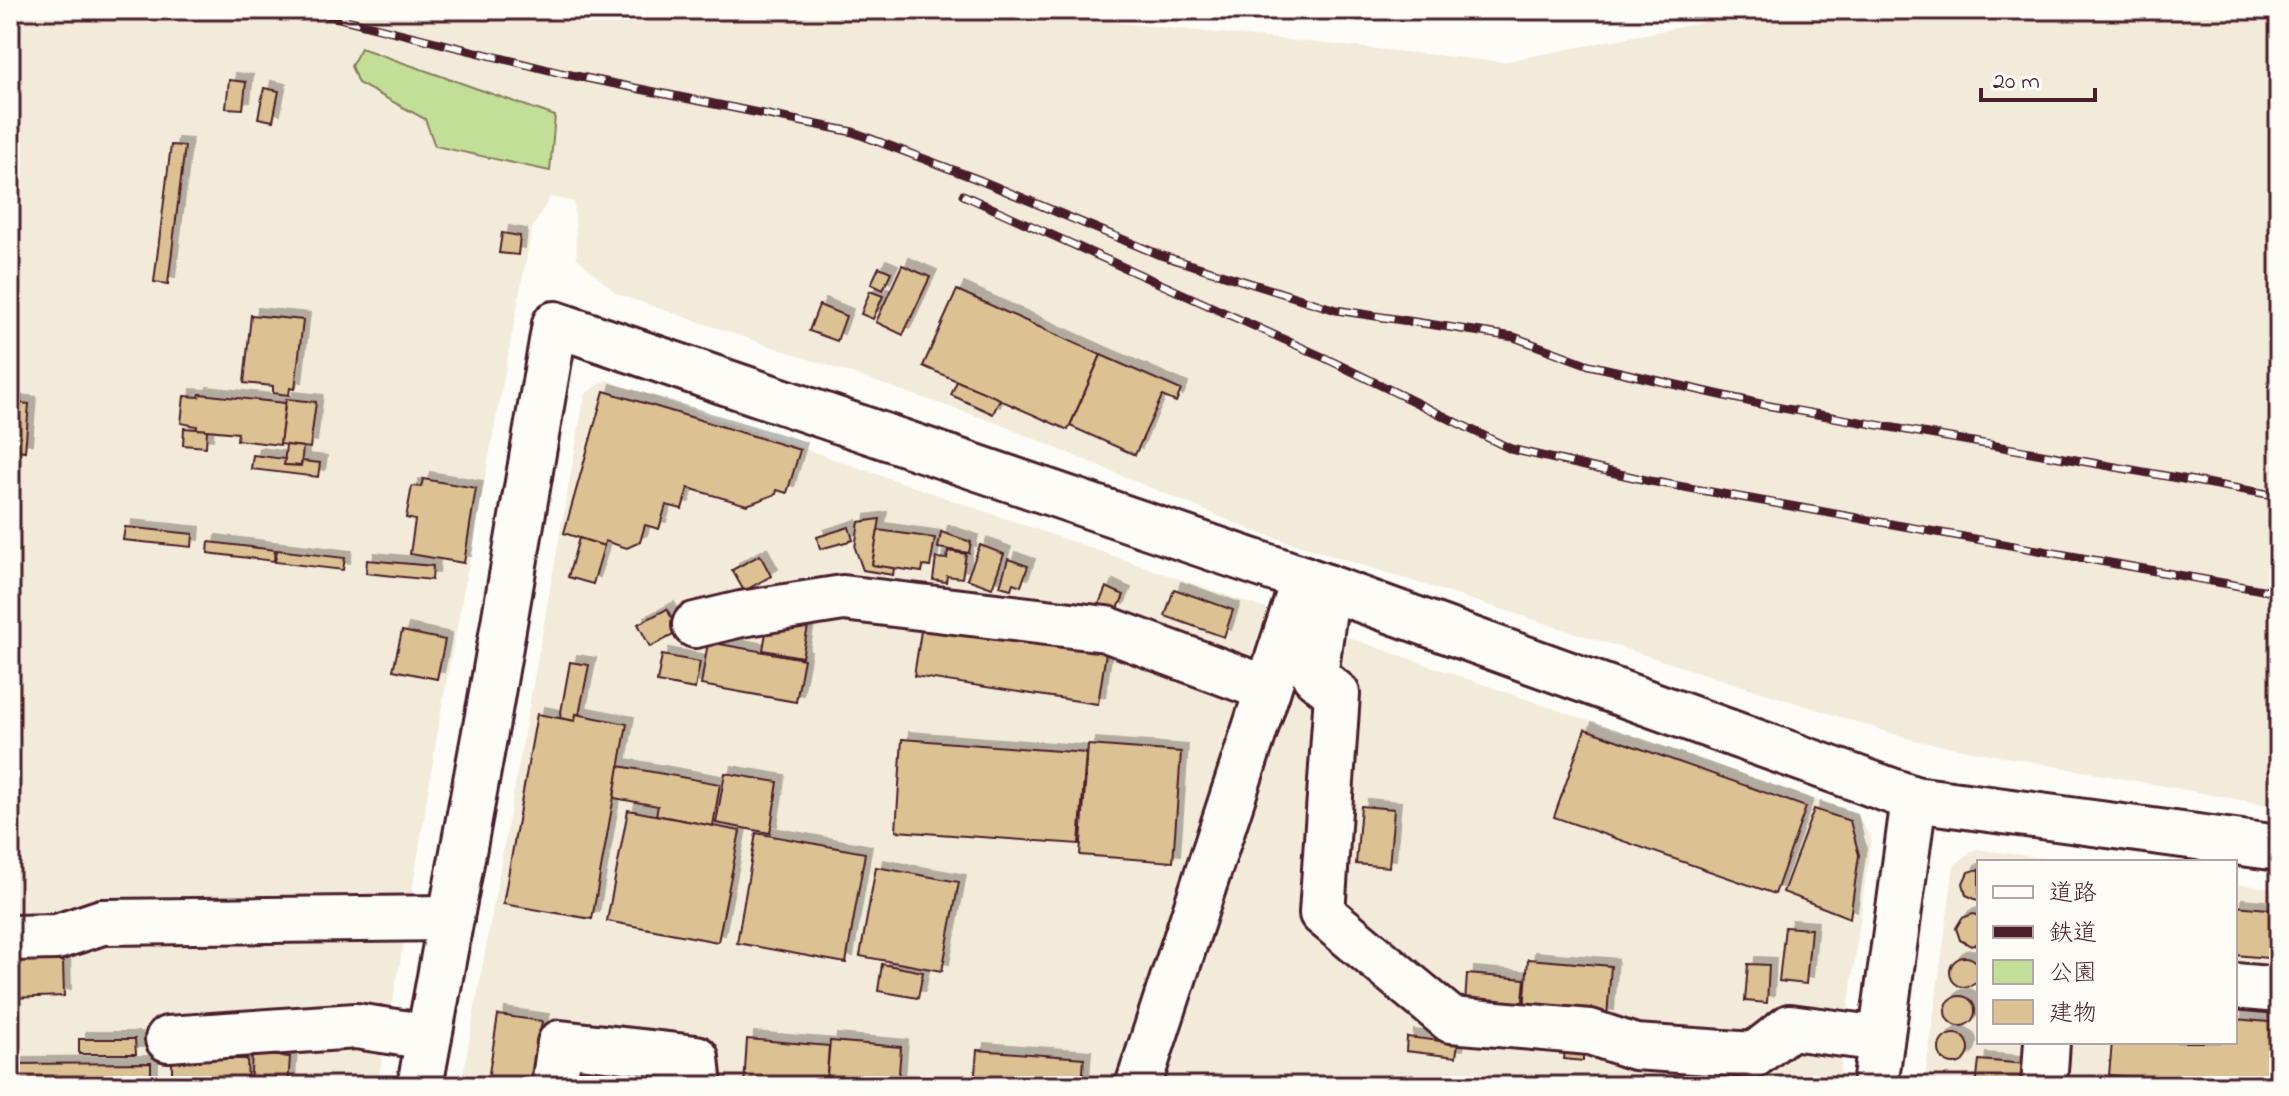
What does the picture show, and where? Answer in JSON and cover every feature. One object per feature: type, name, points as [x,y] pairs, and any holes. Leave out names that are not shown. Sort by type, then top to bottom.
[{"type":"street","points":[[420,1086],[555,324],[1315,583],[1914,799],[2279,848]]},
{"type":"street","points":[[1138,1086],[1268,689],[1315,583]]},
{"type":"street","points":[[1315,583],[1315,676],[1337,694],[1322,913],[1451,1020],[1590,1032],[1635,1047],[1754,1055],[1790,1027],[1881,1039]]},
{"type":"street","points":[[695,625],[741,614],[843,598],[1106,629],[1268,689]]},
{"type":"street","points":[[1875,1086],[1914,799]]},
{"type":"street","points":[[10,938],[57,937],[102,922],[451,918]]},
{"type":"street","points":[[2237,986],[2279,990]]},
{"type":"street","points":[[168,1039],[356,1026],[429,1037]]},
{"type":"street","points":[[554,1086],[560,1043],[696,1058],[699,1086]]},
{"type":"street","points":[[2044,1086],[2047,1044]]},
{"type":"shaded area","points":[[10,10],[994,10],[1502,62],[1767,10],[2279,10],[2279,807],[1913,740],[1254,531],[994,422],[617,294],[577,258],[574,202],[550,197],[532,229],[441,711],[377,1086],[10,1086]]},
{"type":"shaded area","points":[[606,380],[1857,814],[1871,838],[1838,1086],[461,1086],[585,394]]},
{"type":"shaded area","points":[[1976,849],[2059,860],[1977,860],[1977,1044],[2237,1044],[2237,884],[2279,889],[2279,1086],[1924,1086],[1954,865]]},
{"type":"green space","points":[[361,48],[555,116],[550,171],[435,146],[425,119],[358,83],[351,66]]},
{"type":"building","points":[[229,80],[246,82],[243,109],[226,108]]},
{"type":"building","points":[[264,88],[279,91],[273,121],[258,118]]},
{"type":"building","points":[[171,145],[185,146],[168,284],[154,282]]},
{"type":"building","points":[[502,233],[520,236],[518,255],[499,253]]},
{"type":"building","points":[[902,265],[930,277],[903,335],[876,322]]},
{"type":"building","points":[[879,267],[891,272],[883,290],[871,284]]},
{"type":"building","points":[[957,290],[1101,355],[1068,430],[923,366]]},
{"type":"building","points":[[870,291],[883,296],[873,319],[861,314]]},
{"type":"building","points":[[819,305],[846,316],[837,341],[809,331]]},
{"type":"building","points":[[251,315],[303,320],[295,389],[290,388],[289,395],[273,393],[273,386],[244,383]]},
{"type":"building","points":[[1101,355],[1181,390],[1176,402],[1162,396],[1135,455],[1070,426]]},
{"type":"building","points":[[957,381],[1000,399],[993,414],[951,395]]},
{"type":"building","points":[[604,391],[800,450],[787,493],[777,490],[776,494],[747,505],[688,488],[682,509],[666,505],[659,529],[645,525],[640,542],[627,548],[605,541],[604,546],[564,533]]},
{"type":"building","points":[[200,394],[285,403],[280,445],[237,440],[238,433],[197,429],[197,426],[181,423],[184,396],[199,397]]},
{"type":"building","points":[[286,399],[316,402],[310,448],[280,444]]},
{"type":"building","points":[[10,402],[29,404],[25,451],[10,449]]},
{"type":"building","points":[[184,428],[207,430],[206,447],[183,445]]},
{"type":"building","points":[[286,445],[303,447],[301,466],[284,465]]},
{"type":"building","points":[[253,455],[285,459],[284,465],[301,466],[302,461],[320,463],[318,477],[251,469]]},
{"type":"building","points":[[423,479],[476,488],[464,563],[410,554],[415,520],[406,518],[412,486],[421,487]]},
{"type":"building","points":[[880,519],[872,565],[894,568],[893,575],[863,570],[855,548],[859,522]]},
{"type":"building","points":[[125,527],[193,534],[192,547],[123,540]]},
{"type":"building","points":[[849,527],[853,540],[820,549],[817,537]]},
{"type":"building","points":[[878,530],[935,538],[930,567],[923,566],[922,572],[872,565]]},
{"type":"building","points":[[941,532],[971,542],[969,553],[938,548]]},
{"type":"building","points":[[579,538],[604,546],[593,584],[568,577]]},
{"type":"building","points":[[209,542],[275,550],[274,561],[208,553]]},
{"type":"building","points":[[980,545],[1004,554],[992,588],[967,579]]},
{"type":"building","points":[[277,550],[345,558],[343,570],[275,562]]},
{"type":"building","points":[[948,551],[966,554],[962,578],[947,576],[946,582],[933,580],[936,558],[947,559]]},
{"type":"building","points":[[760,555],[771,576],[744,591],[732,570]]},
{"type":"building","points":[[1008,559],[1028,566],[1021,586],[1013,583],[1011,589],[1000,586]]},
{"type":"building","points":[[367,560],[433,566],[432,580],[366,573]]},
{"type":"building","points":[[1106,587],[1124,595],[1117,611],[1099,604]]},
{"type":"building","points":[[1174,589],[1233,610],[1224,637],[1165,616]]},
{"type":"building","points":[[667,609],[679,632],[650,647],[638,624]]},
{"type":"building","points":[[923,618],[1107,646],[1098,704],[914,676]]},
{"type":"building","points":[[768,620],[808,627],[802,657],[763,650]]},
{"type":"building","points":[[402,631],[445,640],[437,679],[393,670]]},
{"type":"building","points":[[708,642],[804,659],[796,702],[701,685]]},
{"type":"building","points":[[662,655],[700,662],[695,689],[657,682]]},
{"type":"building","points":[[570,662],[589,665],[579,715],[576,714],[575,721],[560,718]]},
{"type":"building","points":[[537,714],[575,721],[576,714],[627,724],[592,919],[503,904]]},
{"type":"building","points":[[1585,729],[1806,807],[1775,894],[1554,817]]},
{"type":"building","points":[[902,739],[1086,753],[1079,844],[896,831]]},
{"type":"building","points":[[1088,745],[1181,752],[1173,862],[1080,855]]},
{"type":"building","points":[[619,766],[720,784],[713,826],[656,815],[658,806],[614,798]]},
{"type":"building","points":[[725,773],[778,782],[770,833],[716,823]]},
{"type":"building","points":[[1361,806],[1394,809],[1389,867],[1356,864]]},
{"type":"building","points":[[1814,809],[1850,821],[1859,855],[1850,918],[1783,892]]},
{"type":"building","points":[[628,810],[740,831],[718,942],[607,921]]},
{"type":"building","points":[[756,833],[865,853],[846,963],[737,943]]},
{"type":"building","points":[[876,867],[959,882],[942,971],[860,956]]},
{"type":"building","points":[[1977,870],[1977,900],[1966,895],[1963,883],[1968,872]]},
{"type":"building","points":[[2237,906],[2279,910],[2279,959],[2237,955]]},
{"type":"building","points":[[1977,915],[1977,944],[1971,946],[1960,940],[1956,928],[1962,918]]},
{"type":"building","points":[[1785,927],[1811,929],[1806,984],[1779,981]]},
{"type":"building","points":[[1965,957],[1976,961],[1976,983],[1965,987],[1954,983],[1950,972],[1954,961]]},
{"type":"building","points":[[1528,959],[1611,966],[1607,1017],[1524,1010]]},
{"type":"building","points":[[63,960],[64,996],[10,998],[10,961]]},
{"type":"building","points":[[882,964],[923,972],[918,998],[878,991]]},
{"type":"building","points":[[1748,964],[1769,965],[1767,1003],[1745,1001]]},
{"type":"building","points":[[1467,974],[1525,979],[1522,1009],[1465,1004]]},
{"type":"building","points":[[1960,996],[1971,1000],[1975,1011],[1971,1022],[1960,1026],[1949,1022],[1945,1011],[1949,1000]]},
{"type":"building","points":[[498,1015],[542,1021],[531,1086],[487,1086]]},
{"type":"building","points":[[2237,1019],[2279,1023],[2279,1086],[2233,1086],[2109,1075],[2112,1044],[2237,1044]]},
{"type":"building","points":[[1954,1034],[1965,1038],[1969,1049],[1965,1060],[1954,1064],[1943,1060],[1939,1049],[1943,1038]]},
{"type":"building","points":[[1407,1037],[1458,1043],[1456,1057],[1406,1051]]},
{"type":"building","points":[[79,1039],[135,1039],[136,1054],[79,1054]]},
{"type":"building","points":[[747,1039],[829,1046],[826,1086],[744,1086]]},
{"type":"building","points":[[830,1041],[901,1047],[898,1086],[826,1086]]},
{"type":"building","points":[[1565,1049],[1583,1050],[1583,1061],[1564,1059]]},
{"type":"building","points":[[977,1050],[1084,1058],[1082,1086],[974,1086]]},
{"type":"building","points":[[252,1054],[290,1057],[288,1086],[250,1086]]},
{"type":"building","points":[[172,1059],[247,1059],[248,1086],[172,1086]]},
{"type":"building","points":[[1979,1060],[2026,1064],[2024,1086],[1976,1086]]},
{"type":"building","points":[[151,1063],[151,1086],[10,1086],[10,1064]]},
{"type":"railway","points":[[306,10],[561,73],[853,132],[977,179],[1160,255],[1336,310],[1514,337],[1589,365],[1765,405],[2279,496]]},
{"type":"railway","points":[[963,195],[1325,358],[1511,449],[1650,481],[2279,593]]}]
